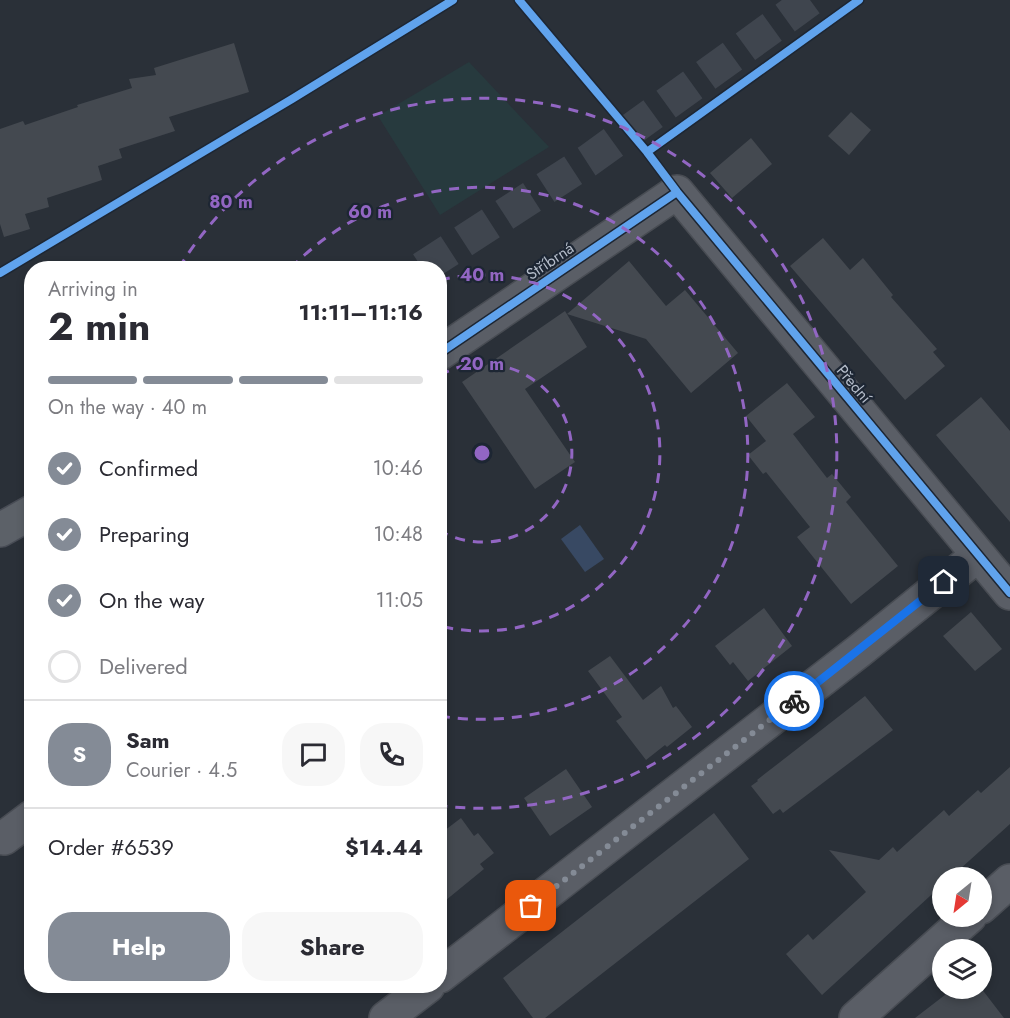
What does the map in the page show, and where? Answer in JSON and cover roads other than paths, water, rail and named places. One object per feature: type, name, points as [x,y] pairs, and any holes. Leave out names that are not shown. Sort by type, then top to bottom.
[{"type":"main road","points":[[0,530],[24,516]]},
{"type":"street","name":"Stříbrná","points":[[447,348],[677,192]]},
{"type":"street","name":"Přední","points":[[677,192],[1010,593]]},
{"type":"street","points":[[447,971],[978,555]]},
{"type":"street","points":[[4,838],[24,823]]},
{"type":"street","points":[[992,897],[1010,881]]},
{"type":"street","points":[[870,1014],[959,927]]},
{"type":"street","points":[[386,1018],[419,993]]},
{"type":"water","points":[[580,525],[604,559],[585,572],[561,539]]},
{"type":"tunnel","points":[[433,261],[589,160],[810,0]]}]
